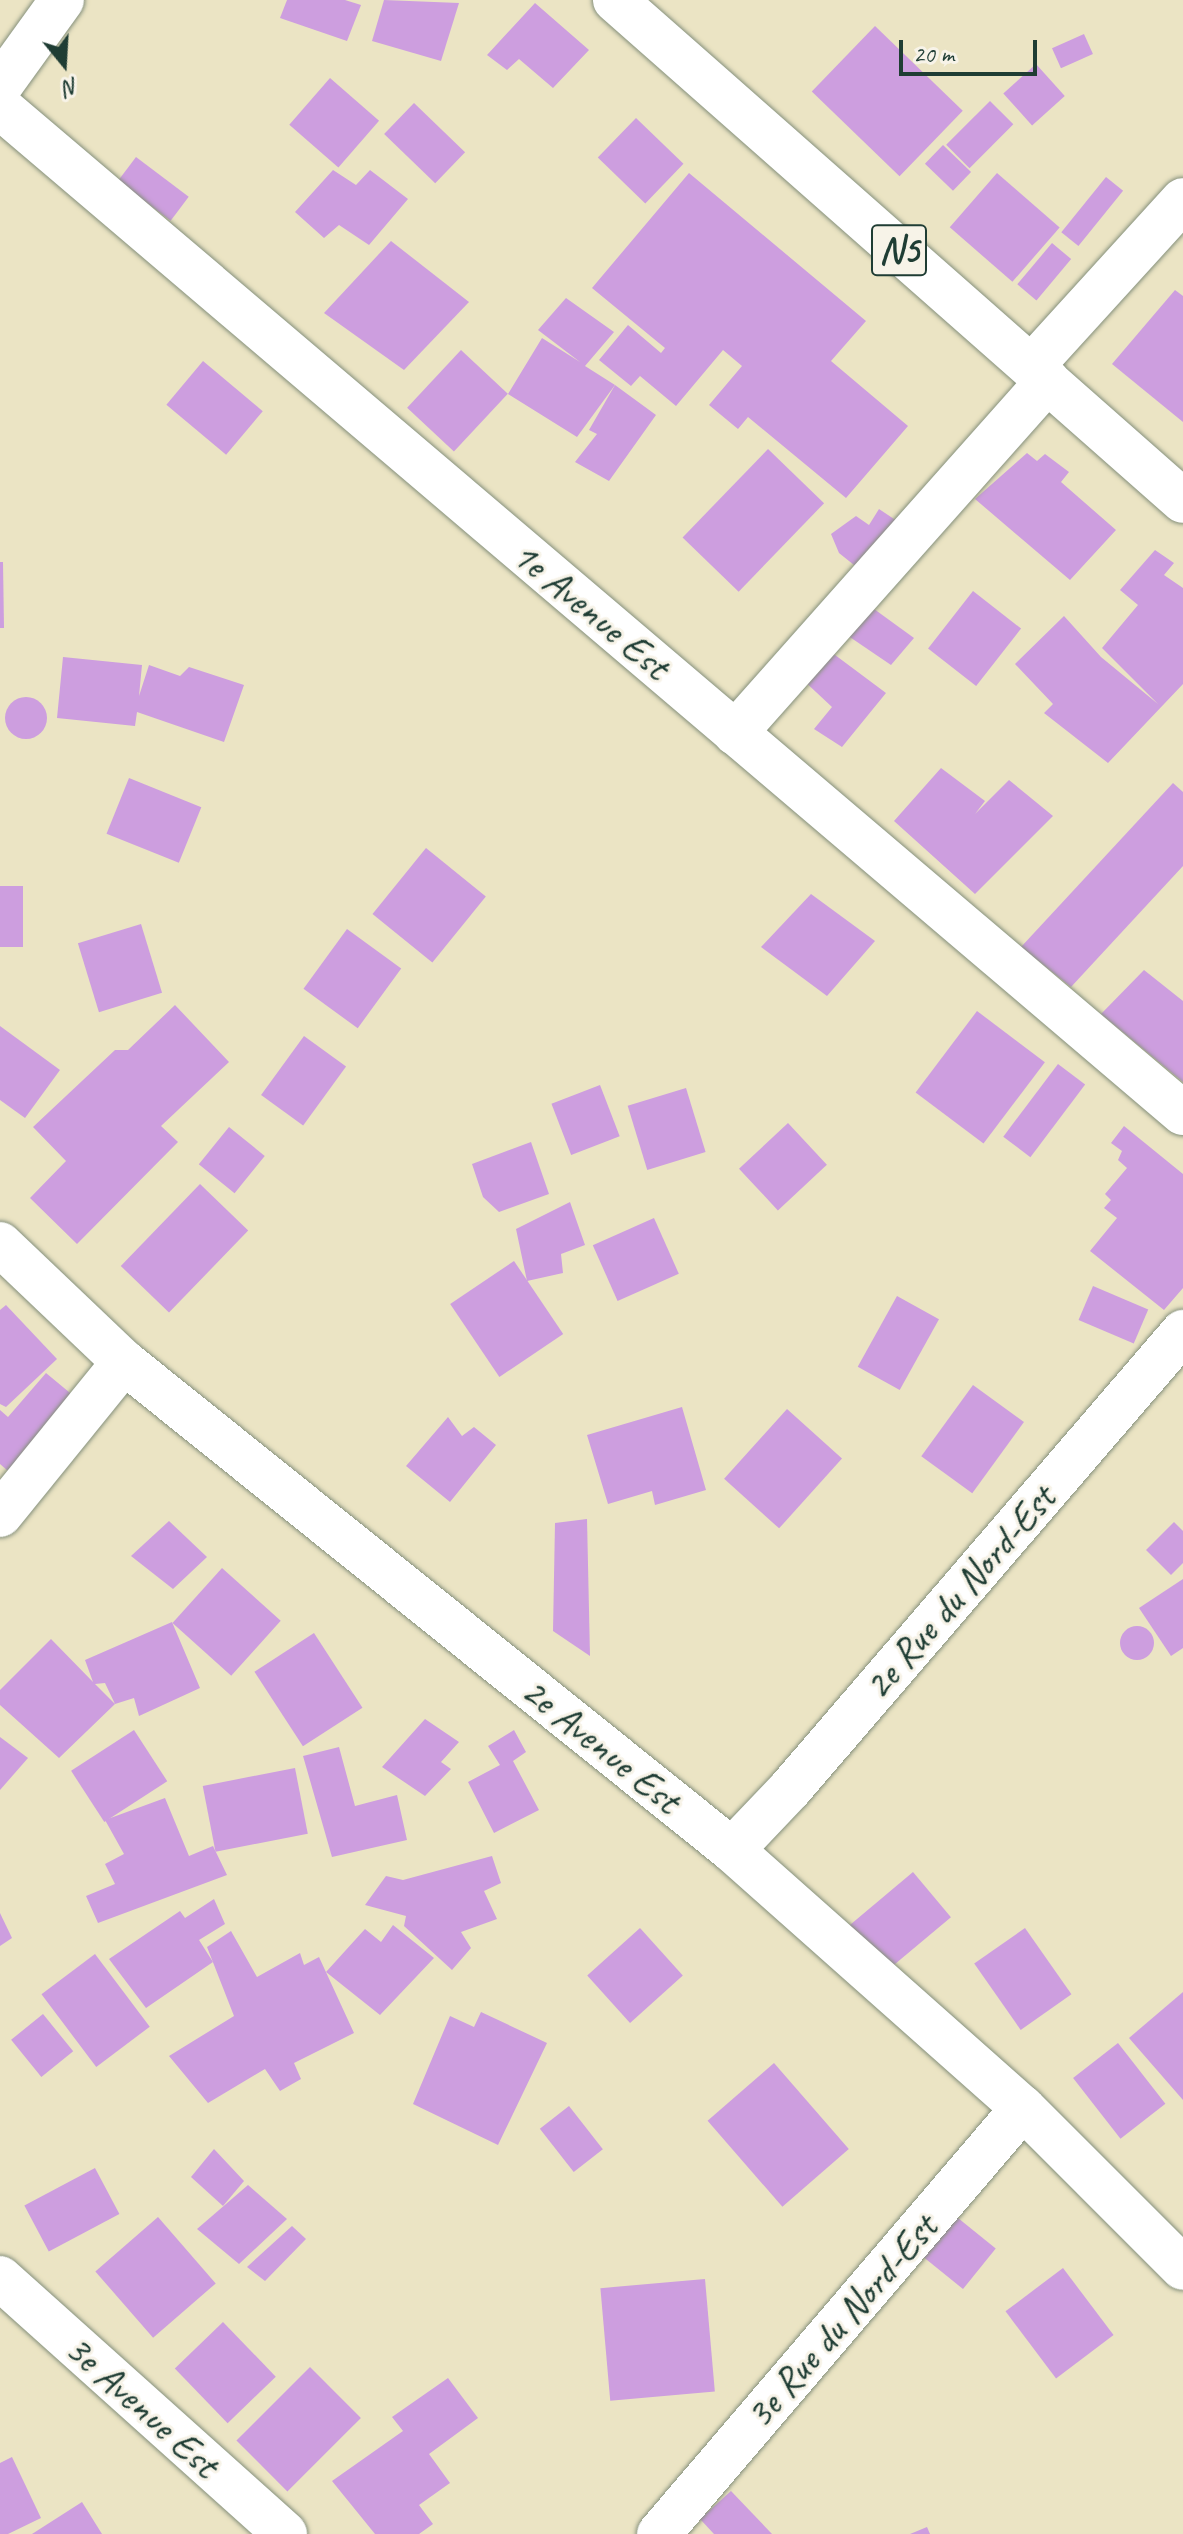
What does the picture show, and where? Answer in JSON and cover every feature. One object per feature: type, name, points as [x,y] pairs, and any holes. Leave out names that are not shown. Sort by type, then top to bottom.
[{"type":"main road","points":[[0,86],[62,0]]},
{"type":"main road","name":"N5","points":[[615,0],[1183,501]]},
{"type":"main road","name":"1e Avenue Est","points":[[0,107],[1183,1113]]},
{"type":"main road","points":[[735,733],[1040,374],[1183,200]]},
{"type":"main road","name":"2e Avenue Est","points":[[0,1244],[124,1362],[732,1850],[1023,2108],[1183,2268]]},
{"type":"main road","name":"2e Rue du Nord-Est","points":[[732,1850],[790,1789],[1183,1332]]},
{"type":"main road","points":[[0,1515],[124,1362]]},
{"type":"main road","name":"3e Rue du Nord-Est","points":[[659,2534],[1023,2108]]},
{"type":"main road","name":"3e Avenue Est","points":[[0,2278],[285,2534]]},
{"type":"building","points":[[287,0],[345,0],[361,5],[347,41],[280,18]]},
{"type":"building","points":[[384,0],[459,3],[441,61],[372,41]]},
{"type":"building","points":[[535,3],[589,50],[553,88],[519,59],[507,70],[487,55]]},
{"type":"building","points":[[875,26],[963,111],[900,176],[812,91]]},
{"type":"building","points":[[1084,34],[1093,54],[1061,68],[1052,48]]},
{"type":"building","points":[[1036,64],[1065,96],[1032,125],[1003,93]]},
{"type":"building","points":[[330,78],[379,121],[338,167],[289,125]]},
{"type":"building","points":[[990,101],[1013,124],[969,168],[946,145]]},
{"type":"building","points":[[414,103],[465,152],[435,183],[384,134]]},
{"type":"building","points":[[636,118],[683,164],[645,203],[598,158]]},
{"type":"building","points":[[943,145],[971,172],[953,191],[925,164]]},
{"type":"building","points":[[136,157],[189,197],[171,221],[118,181]]},
{"type":"building","points":[[333,170],[356,185],[370,170],[408,199],[369,245],[339,225],[324,238],[295,212]]},
{"type":"building","points":[[689,173],[866,321],[831,361],[908,426],[846,498],[748,417],[738,429],[709,405],[742,366],[723,350],[676,406],[640,376],[631,386],[599,360],[628,325],[661,353],[665,348],[592,288]]},
{"type":"building","points":[[997,173],[1060,227],[1012,282],[950,227]]},
{"type":"building","points":[[1106,177],[1123,191],[1078,246],[1061,232]]},
{"type":"building","points":[[391,241],[469,302],[404,370],[324,313]]},
{"type":"building","points":[[1052,243],[1071,259],[1036,300],[1017,284]]},
{"type":"building","points":[[1175,290],[1183,296],[1183,422],[1112,364]]},
{"type":"building","points":[[566,298],[614,332],[585,366],[615,385],[577,437],[508,394],[542,338],[580,362],[538,330]]},
{"type":"building","points":[[461,350],[508,394],[454,451],[407,408]]},
{"type":"building","points":[[203,361],[263,411],[226,455],[166,405]]},
{"type":"building","points":[[615,385],[656,415],[609,481],[575,462],[597,434],[589,430]]},
{"type":"building","points":[[768,449],[824,503],[739,592],[683,537]]},
{"type":"building","points":[[1027,453],[1037,461],[1045,454],[1069,472],[1061,482],[1116,530],[1070,580],[975,499]]},
{"type":"building","points":[[879,509],[900,523],[871,568],[854,565],[839,553],[831,534],[856,516],[869,525]]},
{"type":"building","points":[[1155,550],[1174,563],[1164,575],[1183,588],[1183,684],[1108,763],[1044,713],[1053,704],[1015,664],[1064,616],[1101,657],[1158,704],[1102,648],[1138,605],[1120,590]]},
{"type":"building","points":[[0,562],[3,562],[4,628],[0,628]]},
{"type":"building","points":[[973,591],[1021,629],[976,686],[928,649]]},
{"type":"building","points":[[863,601],[914,638],[891,665],[838,629]]},
{"type":"building","points":[[827,649],[886,693],[842,747],[814,729],[832,707],[801,678]]},
{"type":"building","points":[[63,657],[142,665],[139,696],[149,665],[180,676],[189,667],[244,685],[224,742],[137,712],[135,726],[57,718]]},
{"type":"building","points":[[26,697],[41,703],[47,718],[41,733],[26,739],[11,733],[5,718],[11,703]]},
{"type":"building","points":[[941,768],[985,801],[975,814],[1009,780],[1053,816],[975,894],[894,821]]},
{"type":"building","points":[[129,778],[201,807],[179,863],[107,834]]},
{"type":"building","points":[[1173,783],[1183,792],[1183,866],[1071,987],[1021,947]]},
{"type":"building","points":[[426,848],[486,896],[432,963],[373,914]]},
{"type":"building","points":[[0,886],[23,886],[23,947],[0,947]]},
{"type":"building","points":[[811,894],[875,941],[827,996],[761,947]]},
{"type":"building","points":[[141,924],[162,993],[99,1012],[78,943]]},
{"type":"building","points":[[347,929],[401,968],[358,1028],[304,989]]},
{"type":"building","points":[[1144,970],[1183,1001],[1183,1082],[1101,1014]]},
{"type":"building","points":[[175,1005],[229,1062],[161,1126],[178,1142],[77,1244],[30,1198],[66,1161],[33,1127],[115,1050],[128,1050]]},
{"type":"building","points":[[977,1011],[1045,1062],[983,1144],[916,1092]]},
{"type":"building","points":[[0,1026],[60,1070],[25,1118],[0,1100]]},
{"type":"building","points":[[304,1036],[346,1067],[303,1126],[261,1095]]},
{"type":"building","points":[[1058,1064],[1085,1084],[1030,1157],[1003,1137]]},
{"type":"building","points":[[600,1085],[620,1136],[571,1155],[551,1104]]},
{"type":"building","points":[[686,1088],[706,1152],[647,1170],[628,1106]]},
{"type":"building","points":[[788,1123],[827,1165],[778,1210],[739,1169]]},
{"type":"building","points":[[1124,1126],[1183,1174],[1183,1288],[1164,1310],[1090,1251],[1117,1218],[1104,1208],[1111,1200],[1105,1194],[1127,1168],[1118,1160],[1122,1151],[1111,1143]]},
{"type":"building","points":[[229,1127],[265,1156],[235,1193],[199,1164]]},
{"type":"building","points":[[531,1142],[549,1194],[499,1212],[483,1197],[472,1164]]},
{"type":"building","points":[[200,1184],[248,1231],[169,1313],[121,1266]]},
{"type":"building","points":[[570,1202],[585,1245],[561,1254],[563,1273],[527,1281],[516,1229]]},
{"type":"building","points":[[654,1218],[679,1274],[618,1301],[593,1245]]},
{"type":"building","points":[[514,1261],[563,1334],[499,1377],[450,1304]]},
{"type":"building","points":[[1093,1286],[1148,1309],[1134,1344],[1079,1320]]},
{"type":"building","points":[[897,1296],[939,1319],[900,1390],[858,1367]]},
{"type":"building","points":[[6,1305],[57,1359],[6,1407],[0,1404],[0,1310]]},
{"type":"building","points":[[46,1373],[81,1402],[16,1478],[0,1464],[0,1410],[8,1417]]},
{"type":"building","points":[[973,1385],[1024,1422],[972,1493],[921,1456]]},
{"type":"building","points":[[682,1407],[706,1490],[655,1505],[652,1491],[608,1504],[587,1435]]},
{"type":"building","points":[[787,1409],[842,1459],[779,1528],[724,1479]]},
{"type":"building","points":[[448,1417],[462,1436],[474,1427],[496,1445],[450,1502],[406,1466]]},
{"type":"building","points":[[587,1519],[590,1656],[553,1631],[555,1523]]},
{"type":"building","points":[[169,1521],[207,1557],[173,1589],[131,1556]]},
{"type":"building","points":[[1174,1522],[1183,1531],[1183,1563],[1171,1575],[1146,1550]]},
{"type":"building","points":[[222,1568],[281,1621],[231,1676],[172,1623]]},
{"type":"building","points":[[1183,1579],[1183,1648],[1171,1656],[1139,1608]]},
{"type":"building","points":[[172,1622],[200,1688],[139,1716],[134,1698],[115,1704],[59,1758],[0,1705],[0,1690],[51,1639],[93,1682],[85,1660]],"holes":[[[105,1683],[115,1704],[95,1684]]]},
{"type":"building","points":[[1137,1626],[1149,1631],[1154,1643],[1149,1655],[1137,1660],[1125,1655],[1120,1643],[1125,1631]]},
{"type":"building","points":[[314,1633],[362,1708],[303,1746],[254,1672]]},
{"type":"building","points":[[425,1719],[459,1742],[441,1762],[451,1769],[425,1796],[382,1767]]},
{"type":"building","points":[[134,1730],[167,1781],[104,1822],[71,1771]]},
{"type":"building","points":[[514,1730],[526,1752],[513,1761],[539,1810],[494,1833],[468,1782],[500,1765],[488,1746]]},
{"type":"building","points":[[0,1737],[28,1758],[0,1790]]},
{"type":"building","points":[[339,1747],[355,1806],[397,1795],[407,1840],[332,1857],[303,1756]]},
{"type":"building","points":[[295,1768],[308,1834],[216,1852],[203,1786]]},
{"type":"building","points":[[165,1798],[189,1856],[213,1846],[227,1875],[98,1923],[86,1896],[115,1884],[105,1864],[124,1854],[105,1820]]},
{"type":"building","points":[[492,1856],[501,1883],[484,1891],[497,1919],[461,1932],[471,1948],[452,1970],[404,1926],[406,1916],[365,1905],[386,1876],[403,1880]]},
{"type":"building","points":[[913,1872],[951,1917],[884,1973],[846,1928]]},
{"type":"building","points":[[214,1899],[225,1924],[199,1940],[213,1962],[146,2008],[109,1959],[180,1911],[185,1918]]},
{"type":"building","points":[[0,1913],[12,1938],[0,1946]]},
{"type":"building","points":[[393,1925],[434,1958],[380,2015],[326,1972],[365,1929],[381,1942]]},
{"type":"building","points":[[640,1928],[683,1976],[630,2023],[587,1976]]},
{"type":"building","points":[[1025,1928],[1071,1994],[1021,2030],[974,1964]]},
{"type":"building","points":[[231,1931],[257,1977],[300,1953],[304,1965],[319,1957],[354,2033],[294,2063],[301,2079],[280,2091],[265,2069],[208,2103],[169,2056],[234,2016],[207,1947]]},
{"type":"building","points":[[95,1954],[150,2027],[96,2067],[41,1994]]},
{"type":"building","points":[[1183,1992],[1183,2100],[1129,2038]]},
{"type":"building","points":[[481,2012],[547,2043],[498,2145],[413,2104],[450,2016],[474,2027]]},
{"type":"building","points":[[43,2014],[73,2051],[41,2077],[11,2040]]},
{"type":"building","points":[[1118,2043],[1165,2104],[1120,2139],[1073,2078]]},
{"type":"building","points":[[774,2063],[849,2149],[782,2207],[708,2121]]},
{"type":"building","points":[[569,2106],[603,2149],[574,2172],[540,2129]]},
{"type":"building","points":[[214,2149],[244,2181],[223,2206],[191,2177]]},
{"type":"building","points":[[95,2168],[119,2214],[49,2251],[24,2206]]},
{"type":"building","points":[[248,2185],[287,2219],[239,2264],[197,2229]]},
{"type":"building","points":[[953,2214],[996,2249],[963,2289],[920,2254]]},
{"type":"building","points":[[158,2217],[216,2283],[153,2338],[95,2271]]},
{"type":"building","points":[[292,2226],[306,2239],[265,2281],[247,2267]]},
{"type":"building","points":[[1063,2268],[1114,2335],[1056,2378],[1005,2311]]},
{"type":"building","points":[[705,2279],[715,2392],[610,2401],[600,2288]]},
{"type":"building","points":[[223,2322],[276,2377],[228,2423],[175,2369]]},
{"type":"building","points":[[310,2367],[361,2418],[287,2491],[236,2441]]},
{"type":"building","points":[[448,2378],[478,2418],[429,2454],[450,2483],[419,2505],[433,2524],[419,2534],[375,2534],[332,2481],[403,2431],[392,2417]]},
{"type":"building","points":[[12,2457],[41,2518],[8,2534],[0,2534],[0,2463]]},
{"type":"building","points":[[731,2491],[772,2534],[714,2534],[700,2519]]},
{"type":"building","points":[[82,2502],[102,2534],[32,2534]]},
{"type":"building","points":[[927,2527],[930,2534],[910,2534]]}]
